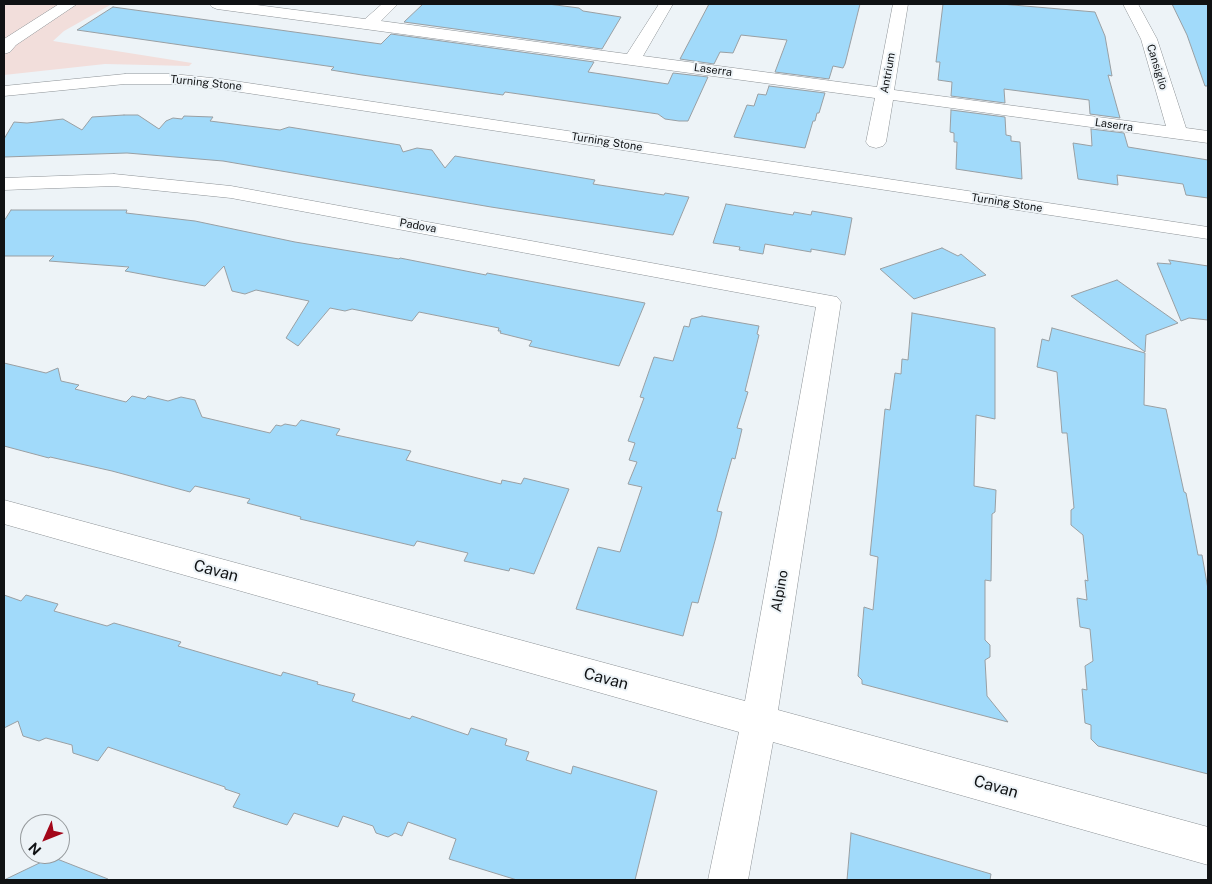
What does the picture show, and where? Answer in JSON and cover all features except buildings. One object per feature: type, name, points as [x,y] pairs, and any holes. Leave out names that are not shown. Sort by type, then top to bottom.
[{"type":"street","points":[[4,49],[10,42],[69,4]]},
{"type":"street","name":"Laserra","points":[[217,4],[1208,137]]},
{"type":"street","points":[[369,24],[391,4]]},
{"type":"street","points":[[632,60],[666,4]]},
{"type":"street","name":"Antrium","points":[[876,142],[901,4]]},
{"type":"street","name":"Cansiglio","points":[[1131,4],[1149,39],[1178,133]]},
{"type":"street","name":"Turning Stone","points":[[4,91],[125,79],[173,79],[221,84],[1208,233]]},
{"type":"street","name":"Padova","points":[[4,184],[114,180],[231,192],[829,302]]},
{"type":"street","name":"Alpino","points":[[728,880],[758,721],[829,302]]},
{"type":"street","name":"Cavan","points":[[4,512],[1208,846]]},
{"type":"shaded area","points":[[4,4],[112,4],[64,31],[53,41],[192,63],[189,66],[105,64],[4,75]]}]
